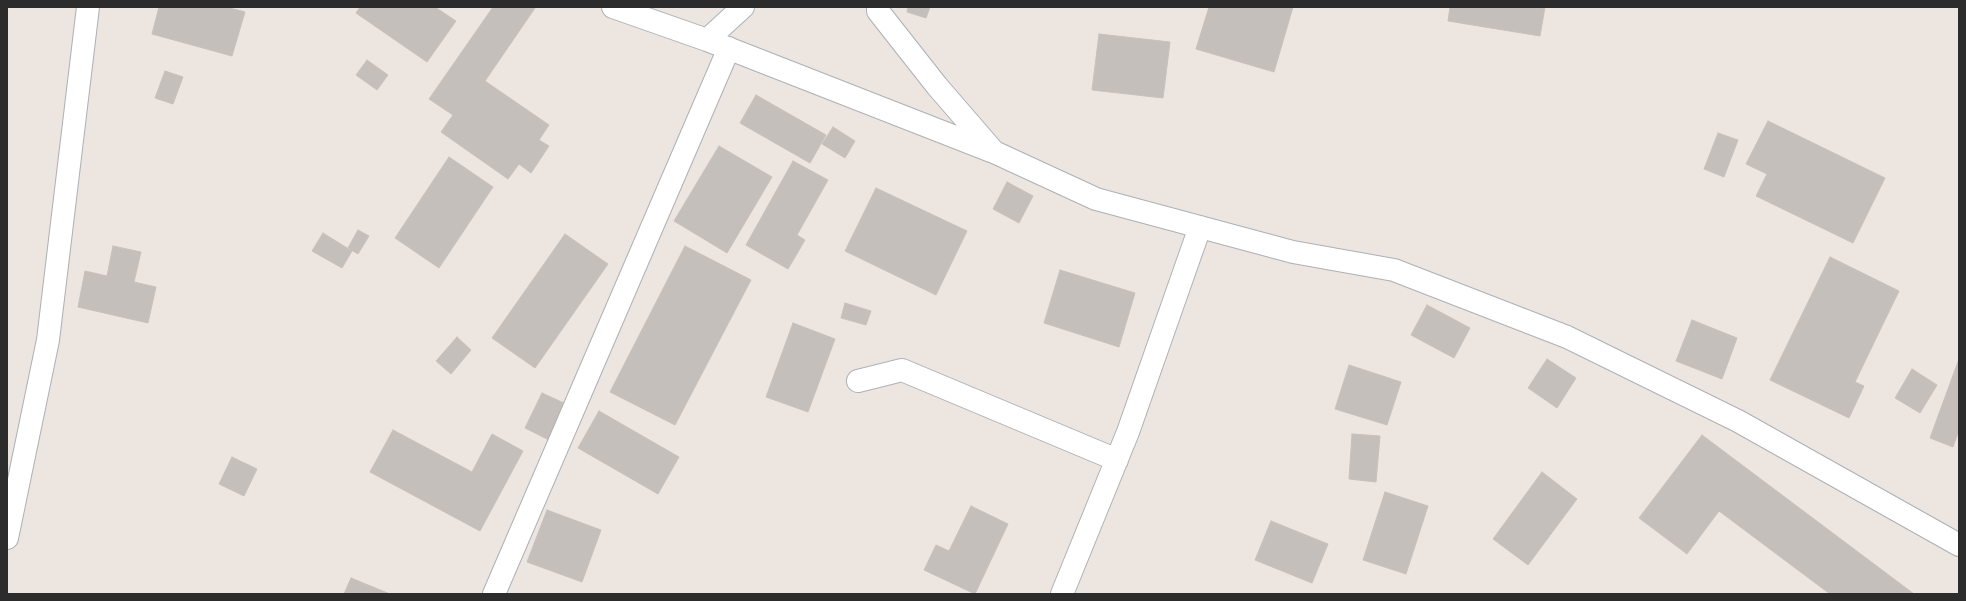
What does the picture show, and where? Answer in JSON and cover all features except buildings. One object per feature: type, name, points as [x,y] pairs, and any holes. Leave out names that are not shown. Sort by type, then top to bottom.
[{"type":"street","points":[[7,538],[48,340],[88,7]]},
{"type":"street","points":[[613,7],[707,40],[994,152],[1096,199],[1293,252],[1394,270],[1567,337],[1738,421],[1959,545]]},
{"type":"street","points":[[707,40],[743,7]]},
{"type":"street","points":[[878,7],[878,11],[937,86],[994,152]]},
{"type":"street","points":[[494,594],[728,48]]},
{"type":"street","points":[[1062,594],[1117,460],[1200,227]]},
{"type":"street","points":[[858,381],[902,370],[1117,460]]}]
